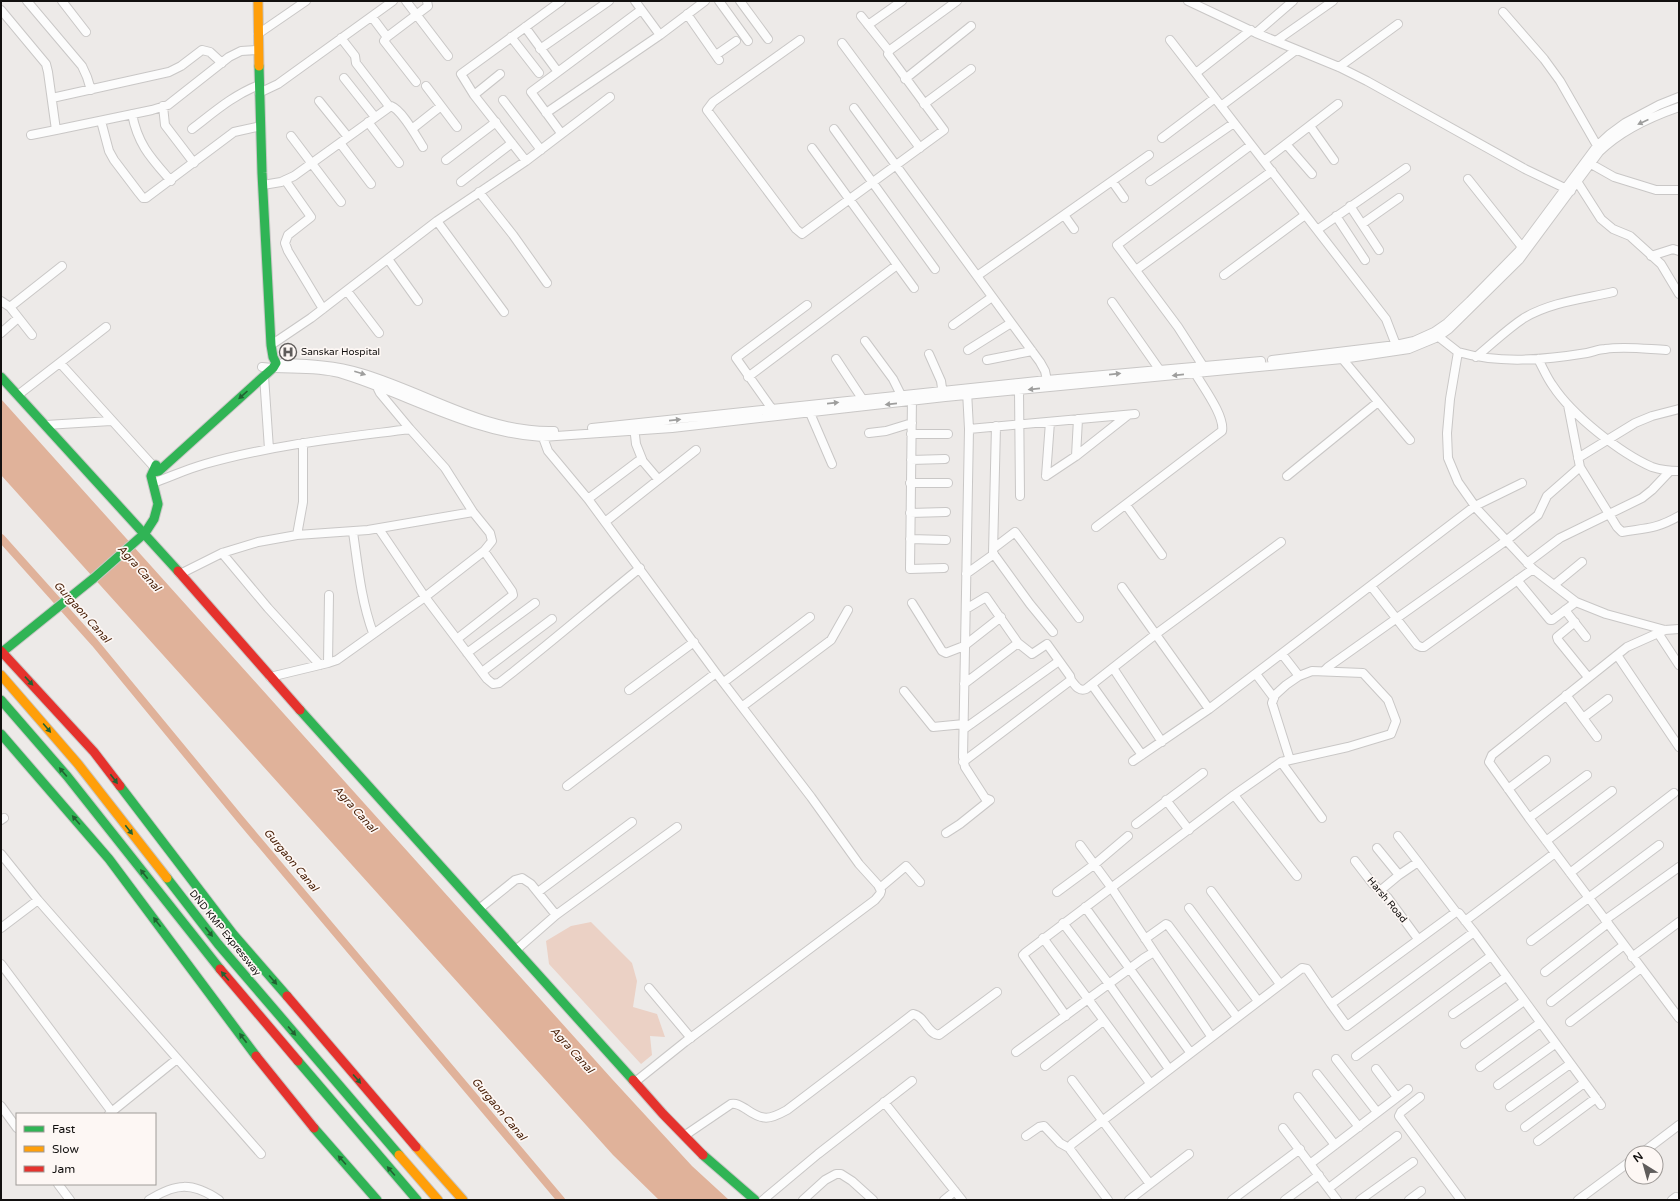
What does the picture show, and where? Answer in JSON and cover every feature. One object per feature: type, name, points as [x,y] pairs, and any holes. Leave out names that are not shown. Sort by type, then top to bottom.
[{"type":"main road","points":[[258,1],[260,126],[271,345],[269,366],[159,471],[154,470],[152,476],[158,509],[154,519],[145,533],[94,578],[1,652],[94,752],[233,934],[433,1167],[464,1200]]},
{"type":"main road","points":[[1,377],[145,533],[270,677],[684,1136],[695,1148],[755,1200]]},
{"type":"main road","name":"DND KMP Expressway","points":[[1,675],[78,764],[218,944],[438,1200]]},
{"type":"main road","points":[[1,700],[67,776],[205,952],[417,1200]]},
{"type":"main road","points":[[1,734],[109,859],[271,1076],[308,1122],[377,1200]]},
{"type":"street","points":[[27,1],[82,66],[91,90]]},
{"type":"street","points":[[62,1],[86,32]]},
{"type":"street","points":[[258,34],[306,1]]},
{"type":"street","points":[[192,129],[244,90],[259,89],[278,84],[393,1]]},
{"type":"street","points":[[406,1],[448,56]]},
{"type":"street","points":[[416,82],[384,41],[387,37],[428,6],[427,1]]},
{"type":"street","points":[[526,161],[474,94],[461,74],[561,1]]},
{"type":"street","points":[[540,49],[609,1]]},
{"type":"street","points":[[635,1],[660,34]]},
{"type":"street","points":[[546,113],[705,1]]},
{"type":"street","points":[[719,1],[748,42]]},
{"type":"street","points":[[740,1],[768,39]]},
{"type":"street","points":[[868,25],[902,1]]},
{"type":"street","points":[[889,51],[957,1]]},
{"type":"street","points":[[1188,1],[1253,32],[1339,67],[1525,169],[1569,190]]},
{"type":"street","points":[[1196,73],[1293,1]]},
{"type":"street","points":[[1276,41],[1333,1]]},
{"type":"street","points":[[1,10],[46,64],[56,130]]},
{"type":"street","points":[[561,133],[531,92],[641,10]]},
{"type":"street","points":[[1504,12],[1556,75],[1599,149]]},
{"type":"street","points":[[687,14],[718,58],[736,42]]},
{"type":"street","points":[[800,40],[713,102],[707,110],[800,234],[804,234],[944,130],[889,56],[889,51],[861,16]]},
{"type":"street","points":[[372,17],[387,37]]},
{"type":"street","points":[[1339,67],[1398,24]]},
{"type":"street","points":[[905,78],[971,26]]},
{"type":"street","points":[[525,27],[558,72]]},
{"type":"street","points":[[511,37],[539,73]]},
{"type":"street","points":[[341,38],[355,56],[356,63],[389,106],[394,107],[412,129],[423,147]]},
{"type":"street","points":[[1170,40],[1386,319],[1396,345]]},
{"type":"street","points":[[842,43],[920,148]]},
{"type":"street","points":[[52,98],[169,72],[181,66],[202,50],[210,52],[222,63]]},
{"type":"street","points":[[30,135],[102,121],[163,106],[174,100],[222,63],[241,51],[258,50]]},
{"type":"street","points":[[1221,106],[1296,50]]},
{"type":"street","points":[[924,104],[971,69]]},
{"type":"street","points":[[474,94],[500,74]]},
{"type":"street","points":[[344,78],[399,163]]},
{"type":"street","points":[[426,86],[457,127]]},
{"type":"street","points":[[271,345],[323,309],[437,221],[526,161],[610,97]]},
{"type":"street","points":[[1162,138],[1215,98]]},
{"type":"street","points":[[269,449],[269,366],[334,366],[485,427],[515,434],[542,434],[697,421],[766,412],[812,410],[943,394],[1156,372],[1205,369],[1409,349],[1436,335],[1460,318],[1519,260],[1569,190],[1599,149],[1610,134],[1625,123],[1677,98],[1679,108],[1664,112],[1631,128],[1599,149],[1578,183],[1569,190],[1522,247],[1436,335],[1396,345],[1340,355]]},
{"type":"street","points":[[503,100],[541,150]]},
{"type":"street","points":[[319,101],[348,137]]},
{"type":"street","points":[[1264,161],[1338,104]]},
{"type":"street","points":[[163,106],[164,125],[194,162]]},
{"type":"street","points":[[263,185],[285,180],[294,176],[389,106]]},
{"type":"street","points":[[412,129],[441,106]]},
{"type":"street","points":[[854,108],[1032,351],[1042,366],[1048,384]]},
{"type":"street","points":[[132,114],[135,129],[143,148],[171,181]]},
{"type":"street","points":[[102,121],[108,147],[114,160],[143,198],[146,198],[171,181],[234,132],[260,126]]},
{"type":"street","points":[[446,160],[496,122]]},
{"type":"street","points":[[1150,181],[1234,123]]},
{"type":"street","points":[[1310,126],[1334,160]]},
{"type":"street","points":[[834,129],[935,269]]},
{"type":"street","points":[[291,136],[341,202]]},
{"type":"street","points":[[340,143],[372,184]]},
{"type":"street","points":[[461,182],[512,143]]},
{"type":"street","points":[[1286,144],[1312,174]]},
{"type":"street","points":[[1205,369],[1178,327],[1117,245],[1251,145]]},
{"type":"street","points":[[812,148],[914,288]]},
{"type":"street","points":[[977,276],[1149,155]]},
{"type":"street","points":[[1591,164],[1614,177],[1656,190],[1679,190]]},
{"type":"street","points":[[1317,230],[1406,168]]},
{"type":"street","points":[[1136,270],[1272,172]]},
{"type":"street","points":[[1468,179],[1522,247]]},
{"type":"street","points":[[285,180],[311,217],[288,235],[285,239],[286,246],[323,309]]},
{"type":"street","points":[[1112,181],[1124,198]]},
{"type":"street","points":[[1578,183],[1601,218],[1613,229],[1630,236],[1661,264],[1679,294]]},
{"type":"street","points":[[479,192],[513,235],[547,283]]},
{"type":"street","points":[[1362,224],[1399,198]]},
{"type":"street","points":[[1350,206],[1380,250]]},
{"type":"street","points":[[1064,215],[1074,228]]},
{"type":"street","points":[[1224,275],[1306,215]]},
{"type":"street","points":[[1336,216],[1365,260]]},
{"type":"street","points":[[437,221],[504,312]]},
{"type":"street","points":[[1652,256],[1673,249],[1679,251]]},
{"type":"street","points":[[388,259],[418,301]]},
{"type":"street","points":[[748,377],[897,265]]},
{"type":"street","points":[[10,307],[62,266]]},
{"type":"street","points":[[347,291],[379,333]]},
{"type":"street","points":[[1476,357],[1523,319],[1534,313],[1555,305],[1613,292]]},
{"type":"street","points":[[953,325],[992,297]]},
{"type":"street","points":[[1,301],[10,307],[32,335]]},
{"type":"street","points":[[1112,302],[1156,372]]},
{"type":"street","points":[[766,412],[748,377],[736,360],[736,357],[807,305]]},
{"type":"street","points":[[1,332],[18,318]]},
{"type":"street","points":[[968,350],[1011,323]]},
{"type":"street","points":[[18,395],[106,327]]},
{"type":"street","points":[[1436,335],[1458,352],[1476,357],[1503,359],[1538,359],[1588,353],[1604,349],[1632,348],[1666,350]]},
{"type":"street","points":[[865,341],[893,380],[901,395]]},
{"type":"street","points":[[987,360],[1032,351]]},
{"type":"street","points":[[1458,352],[1447,433],[1448,458],[1458,482],[1475,506],[1530,566],[1576,602],[1606,614],[1661,632],[1679,664]]},
{"type":"street","points":[[929,354],[938,371],[943,394]]},
{"type":"street","points":[[1340,355],[1410,440]]},
{"type":"street","points":[[836,359],[865,403]]},
{"type":"street","points":[[1538,359],[1553,386],[1568,405],[1608,440],[1644,463],[1653,467],[1670,471],[1679,471]]},
{"type":"street","points":[[60,363],[154,470]]},
{"type":"street","points":[[1156,372],[1195,373],[1205,369]]},
{"type":"street","points":[[1096,527],[1222,432],[1223,426],[1220,417],[1195,373]]},
{"type":"street","points":[[270,677],[324,664],[341,657],[425,597],[484,551],[491,543],[492,538],[473,512],[445,468],[380,393],[379,383]]},
{"type":"street","points":[[967,392],[1019,391],[1048,384]]},
{"type":"street","points":[[1019,391],[1020,496]]},
{"type":"street","points":[[946,833],[960,824],[990,800],[985,798],[963,762],[968,429],[967,392]]},
{"type":"street","points":[[865,403],[901,395],[912,398]]},
{"type":"street","points":[[912,398],[910,569],[944,568]]},
{"type":"street","points":[[1287,476],[1378,402]]},
{"type":"street","points":[[1568,405],[1580,467],[1616,527],[1622,532],[1649,529],[1660,526],[1679,516]]},
{"type":"street","points":[[812,410],[832,464]]},
{"type":"street","points":[[1578,458],[1642,419],[1679,410]]},
{"type":"street","points":[[968,429],[1019,424],[1132,415],[1046,476],[1050,422]]},
{"type":"street","points":[[1076,456],[1078,419]]},
{"type":"street","points":[[46,425],[111,421]]},
{"type":"street","points":[[868,433],[886,432],[912,424]]},
{"type":"street","points":[[996,426],[994,551],[1030,604],[1052,632]]},
{"type":"street","points":[[634,427],[638,452],[642,460],[658,479]]},
{"type":"street","points":[[153,483],[203,464],[269,449],[410,429]]},
{"type":"street","points":[[542,434],[548,451],[588,499],[859,864],[880,888],[880,894],[875,900],[691,1038],[635,1082]]},
{"type":"street","points":[[911,434],[948,434]]},
{"type":"street","points":[[297,535],[302,502],[303,443]]},
{"type":"street","points":[[605,522],[696,450]]},
{"type":"street","points":[[911,460],[945,459]]},
{"type":"street","points":[[588,499],[642,460]]},
{"type":"street","points":[[1324,672],[1328,667],[1506,540],[1538,515],[1547,496],[1580,467]]},
{"type":"street","points":[[1371,586],[1417,645],[1424,647],[1517,580],[1560,538],[1647,495],[1670,471]]},
{"type":"street","points":[[910,483],[948,483]]},
{"type":"street","points":[[1133,762],[1256,674],[1475,506],[1522,483]]},
{"type":"street","points":[[1126,505],[1162,555]]},
{"type":"street","points":[[180,574],[222,553],[258,542],[297,535],[379,529],[473,512]]},
{"type":"street","points":[[910,513],[946,512]]},
{"type":"street","points":[[379,529],[425,597],[467,653],[493,684],[499,683],[640,568]]},
{"type":"street","points":[[353,532],[361,592],[365,611],[373,633]]},
{"type":"street","points":[[966,574],[1015,532],[1079,618]]},
{"type":"street","points":[[910,539],[946,540]]},
{"type":"street","points":[[966,609],[986,597],[1018,643],[1032,654],[1047,644],[1078,689],[1083,690],[1092,685],[1156,634],[1281,542]]},
{"type":"street","points":[[456,638],[513,596],[512,591],[484,551]]},
{"type":"street","points":[[222,553],[268,608],[324,664]]},
{"type":"street","points":[[1554,585],[1582,562]]},
{"type":"street","points":[[1517,580],[1550,620],[1576,602]]},
{"type":"street","points":[[1122,587],[1209,709]]},
{"type":"street","points":[[324,664],[329,596]]},
{"type":"street","points":[[467,653],[535,603]]},
{"type":"street","points":[[912,603],[942,651],[950,652],[964,646],[1000,618]]},
{"type":"street","points":[[743,706],[831,640],[848,610]]},
{"type":"street","points":[[1565,610],[1586,637]]},
{"type":"street","points":[[724,682],[810,617]]},
{"type":"street","points":[[482,672],[552,619]]},
{"type":"street","points":[[1575,622],[1558,637],[1558,640],[1588,677]]},
{"type":"street","points":[[1679,629],[1661,632],[1635,642],[1588,677],[1490,758],[1491,765],[1555,854],[1679,1018]]},
{"type":"street","points":[[629,690],[694,642]]},
{"type":"street","points":[[964,684],[1018,643]]},
{"type":"street","points":[[1282,654],[1299,676]]},
{"type":"street","points":[[1617,655],[1679,748]]},
{"type":"street","points":[[904,691],[934,727],[964,727],[1059,661]]},
{"type":"street","points":[[1113,668],[1162,742]]},
{"type":"street","points":[[1066,1016],[1023,955],[1043,938],[1234,795],[1281,762],[1290,760],[1391,734],[1396,721],[1388,700],[1363,673],[1312,671],[1299,676],[1275,695],[1272,703],[1290,760]]},
{"type":"street","points":[[566,786],[716,673]]},
{"type":"street","points":[[1256,674],[1274,698]]},
{"type":"street","points":[[963,762],[1071,680]]},
{"type":"street","points":[[1092,685],[1142,755]]},
{"type":"street","points":[[1566,695],[1597,737]]},
{"type":"street","points":[[1583,718],[1608,699]]},
{"type":"street","points":[[1508,789],[1546,760]]},
{"type":"street","points":[[1281,762],[1322,818]]},
{"type":"street","points":[[1136,824],[1203,773]]},
{"type":"street","points":[[1529,818],[1587,775]]},
{"type":"street","points":[[1546,841],[1612,791]]},
{"type":"street","points":[[1570,873],[1674,793]]},
{"type":"street","points":[[1234,795],[1297,876]]},
{"type":"street","points":[[1166,800],[1189,830]]},
{"type":"street","points":[[538,892],[632,822]]},
{"type":"street","points":[[516,950],[556,915],[677,827]]},
{"type":"street","points":[[1057,892],[1095,864],[1128,836]]},
{"type":"street","points":[[1398,836],[1456,912],[1466,921],[1584,1083],[1599,1101],[1538,1141]]},
{"type":"street","points":[[1080,845],[1112,887],[1145,939],[1211,1036]]},
{"type":"street","points":[[1531,941],[1659,845]]},
{"type":"street","points":[[1377,848],[1399,875]]},
{"type":"street","points":[[1,854],[38,900],[261,1154]]},
{"type":"street","points":[[1466,921],[1555,854]]},
{"type":"street","name":"Harsh Road","points":[[1355,861],[1372,882],[1381,890],[1418,939]]},
{"type":"street","points":[[1381,890],[1418,862]]},
{"type":"street","points":[[880,888],[906,866],[920,882]]},
{"type":"street","points":[[1545,972],[1606,922],[1679,867]]},
{"type":"street","points":[[479,909],[515,880],[519,879],[527,880],[556,915]]},
{"type":"street","points":[[1211,891],[1280,984]]},
{"type":"street","points":[[1,928],[38,900]]},
{"type":"street","points":[[1085,907],[1131,968],[1190,1052]]},
{"type":"street","points":[[1189,908],[1258,1001]]},
{"type":"street","points":[[1331,1004],[1456,912]]},
{"type":"street","points":[[1632,956],[1679,922]]},
{"type":"street","points":[[1063,924],[1109,984],[1169,1069]]},
{"type":"street","points":[[1145,939],[1166,924],[1168,925],[1237,1017]]},
{"type":"street","points":[[1069,1148],[1102,1120],[1190,1052],[1302,968],[1306,968],[1347,1026],[1474,932]]},
{"type":"street","points":[[1043,938],[1150,1084]]},
{"type":"street","points":[[1551,1002],[1624,945]]},
{"type":"street","points":[[1016,1052],[1154,952]]},
{"type":"street","points":[[1356,1056],[1491,956]]},
{"type":"street","points":[[1,964],[110,1113],[177,1059]]},
{"type":"street","points":[[1570,1022],[1641,968]]},
{"type":"street","points":[[1453,1014],[1506,977]]},
{"type":"street","points":[[649,988],[691,1038]]},
{"type":"street","points":[[684,1136],[731,1104],[739,1104],[757,1117],[763,1119],[776,1116],[787,1110],[913,1014],[920,1017],[930,1030],[937,1036],[997,992]]},
{"type":"street","points":[[1465,1044],[1524,1001]]},
{"type":"street","points":[[1045,1066],[1103,1021]]},
{"type":"street","points":[[1480,1066],[1540,1023]]},
{"type":"street","points":[[1498,1085],[1556,1044]]},
{"type":"street","points":[[1336,1059],[1377,1112]]},
{"type":"street","points":[[1510,1107],[1570,1064]]},
{"type":"street","points":[[1376,1069],[1398,1097]]},
{"type":"street","points":[[1317,1074],[1359,1127]]},
{"type":"street","points":[[1072,1080],[1150,1184]]},
{"type":"street","points":[[763,1200],[818,1154],[912,1081]]},
{"type":"street","points":[[1525,1127],[1584,1083]]},
{"type":"street","points":[[1310,1164],[1408,1089]]},
{"type":"street","points":[[1298,1096],[1335,1144]]},
{"type":"street","points":[[1420,1097],[1401,1112],[1399,1116],[1460,1200]]},
{"type":"street","points":[[884,1102],[962,1200]]},
{"type":"street","points":[[1,1106],[16,1127]]},
{"type":"street","points":[[1026,1136],[1039,1127],[1044,1126],[1060,1143],[1069,1148],[1108,1200]]},
{"type":"street","points":[[1653,1145],[1679,1126]]},
{"type":"street","points":[[1284,1128],[1337,1200]]},
{"type":"street","points":[[1329,1188],[1397,1136]]},
{"type":"street","points":[[1232,1200],[1300,1149]]},
{"type":"street","points":[[1129,1200],[1189,1154]]},
{"type":"street","points":[[1360,1200],[1413,1162]]},
{"type":"street","points":[[1581,1199],[1624,1166]]},
{"type":"street","points":[[803,1200],[830,1177],[840,1174],[852,1181],[874,1200]]},
{"type":"street","points":[[1285,1200],[1319,1175]]},
{"type":"street","points":[[59,1185],[70,1200]]},
{"type":"street","points":[[149,1200],[163,1191],[179,1186],[190,1186],[197,1188],[219,1200]]},
{"type":"street","points":[[944,1200],[955,1191]]},
{"type":"street","points":[[1409,1200],[1421,1191]]},
{"type":"shaded area","points":[[591,922],[632,963],[637,981],[633,1007],[657,1014],[665,1037],[650,1036],[652,1055],[641,1064],[549,964],[546,941],[571,926]]},
{"type":"water","name":"Agra Canal","points":[[1,399],[612,1079],[692,1166],[729,1200],[659,1200],[613,1155],[1,475]]},
{"type":"waterway","name":"Gurgaon Canal","points":[[1,538],[95,643],[240,819],[561,1200]]},
{"type":"traffic: fast","points":[[153,472],[159,471],[273,368],[276,363],[273,357],[271,345],[262,173],[259,66]]},
{"type":"traffic: fast","points":[[1,377],[178,571]]},
{"type":"traffic: fast","points":[[1,653],[94,578],[145,533],[154,519],[158,504],[151,476],[156,465]]},
{"type":"traffic: fast","points":[[1,700],[67,776],[220,969]]},
{"type":"traffic: fast","points":[[300,710],[633,1080]]},
{"type":"traffic: fast","points":[[1,734],[109,859],[256,1056]]},
{"type":"traffic: fast","points":[[120,786],[233,934],[287,996]]},
{"type":"traffic: fast","points":[[167,878],[218,944],[399,1155]]},
{"type":"traffic: fast","points":[[298,1061],[417,1200]]},
{"type":"traffic: fast","points":[[314,1128],[377,1200]]},
{"type":"traffic: fast","points":[[703,1155],[755,1200]]},
{"type":"traffic: slow","points":[[258,1],[259,66]]},
{"type":"traffic: slow","points":[[1,675],[78,764],[167,878]]},
{"type":"traffic: slow","points":[[416,1147],[463,1200]]},
{"type":"traffic: slow","points":[[399,1155],[438,1200]]},
{"type":"traffic: jam","points":[[178,571],[300,710]]},
{"type":"traffic: jam","points":[[1,651],[94,752],[120,786]]},
{"type":"traffic: jam","points":[[220,969],[298,1061]]},
{"type":"traffic: jam","points":[[287,996],[416,1147]]},
{"type":"traffic: jam","points":[[256,1056],[314,1128]]},
{"type":"traffic: jam","points":[[633,1080],[663,1114],[703,1155]]},
{"type":"place","name":"Sanskar Hospital","points":[[288,352]]}]
